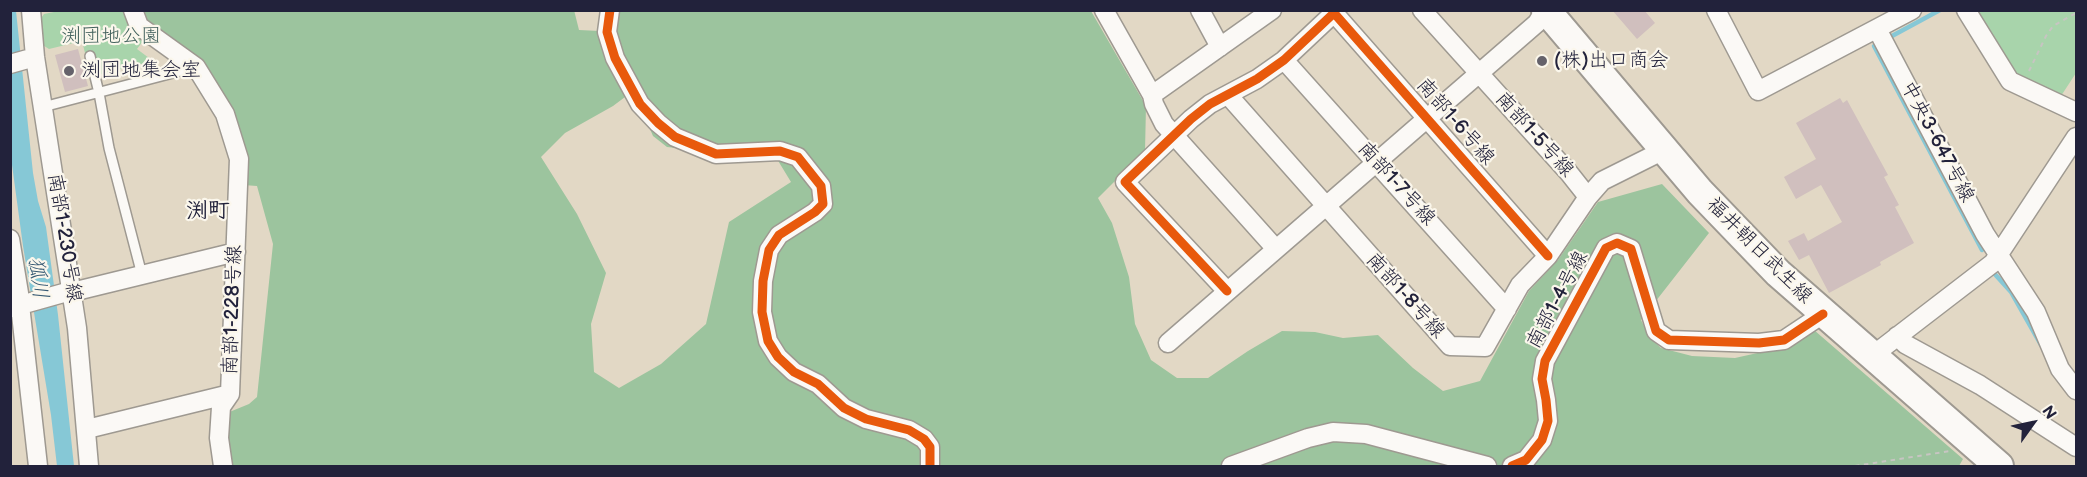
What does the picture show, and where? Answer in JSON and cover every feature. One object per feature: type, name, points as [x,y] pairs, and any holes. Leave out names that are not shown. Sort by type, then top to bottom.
[{"type":"main road","name":"福井朝日武生線","points":[[1545,10],[1735,230],[1823,314],[1999,466]]},
{"type":"street","name":"南部1-230号線","points":[[32,10],[32,58],[43,107],[69,292],[87,429],[89,466]]},
{"type":"street","name":"南部1-228号線","points":[[133,10],[139,26],[196,67],[225,114],[239,159],[230,394],[220,407],[219,438],[223,466]]},
{"type":"street","points":[[610,10],[607,32],[609,42],[624,76],[640,104],[675,137],[716,153],[780,151],[798,157],[821,186],[823,204],[815,212],[779,235],[769,250],[763,281],[762,312],[768,342],[778,357],[794,372],[818,384],[844,408],[866,419],[909,430],[924,439],[930,447],[930,466]]},
{"type":"street","points":[[1104,10],[1152,95],[1164,124],[1276,249]]},
{"type":"street","points":[[1200,10],[1221,47]]},
{"type":"street","points":[[1152,95],[1272,10]]},
{"type":"street","name":"南部1-5号線","points":[[1422,10],[1569,172],[1588,196]]},
{"type":"street","points":[[1168,343],[1537,23],[1545,10]]},
{"type":"street","points":[[1716,10],[1758,91],[1912,10]]},
{"type":"street","points":[[1966,10],[2010,81],[2076,112]]},
{"type":"street","name":"南部1-6号線","points":[[1284,60],[1334,13],[1548,256]]},
{"type":"street","name":"中央3-647号線","points":[[1877,29],[1985,234],[2036,312],[2060,369],[2076,390]]},
{"type":"street","points":[[10,64],[32,58]]},
{"type":"street","points":[[1227,291],[1125,182],[1197,114],[1227,94],[1257,79],[1284,60]]},
{"type":"street","name":"南部1-7号線","points":[[1284,60],[1507,309]]},
{"type":"street","name":"南部1-8号線","points":[[1227,94],[1450,346],[1485,347],[1520,285],[1548,256],[1588,196],[1602,181],[1664,150]]},
{"type":"street","points":[[1872,356],[1993,263],[2076,137]]},
{"type":"street","points":[[10,239],[38,466]]},
{"type":"street","name":"南部1-4号線","points":[[1512,466],[1526,460],[1542,440],[1548,421],[1542,378],[1545,361],[1606,248],[1617,243],[1631,249],[1646,305],[1656,331],[1669,340],[1759,343],[1784,340],[1823,314]]},
{"type":"street","points":[[18,305],[236,252]]},
{"type":"street","points":[[1897,336],[1905,344],[1980,385],[2076,447]]},
{"type":"street","points":[[87,429],[230,394]]},
{"type":"street","points":[[1231,466],[1308,438],[1333,432],[1366,434],[1487,466]]},
{"type":"lane","points":[[90,56],[109,148],[142,275]]},
{"type":"lane","points":[[43,107],[196,67]]},
{"type":"path","points":[[2022,86],[2046,36],[2054,26],[2076,13]]},
{"type":"path","points":[[1855,466],[1958,450]]},
{"type":"green space","points":[[574,10],[579,30],[600,31],[604,10],[1091,11],[1146,106],[1145,151],[1098,198],[1112,223],[1129,277],[1135,324],[1151,360],[1177,378],[1208,378],[1282,331],[1315,332],[1343,338],[1378,335],[1413,368],[1443,391],[1480,381],[1529,291],[1558,260],[1598,202],[1662,184],[1709,233],[1641,320],[1650,338],[1661,348],[1692,356],[1735,358],[1771,350],[1814,330],[1963,459],[1959,466],[230,466],[227,413],[249,404],[257,397],[273,244],[257,186],[243,185],[231,112],[147,25],[140,11]],"holes":[[[625,97],[647,122],[653,136],[667,147],[777,159],[791,182],[729,222],[706,324],[661,364],[619,388],[594,372],[591,324],[606,273],[577,214],[541,157],[565,133]]]},
{"type":"green space","name":"渕団地公園","points":[[59,11],[128,11],[146,37],[137,49],[153,61],[98,75],[92,52],[85,53],[82,41],[49,49],[41,44],[39,21],[44,14]]},
{"type":"green space","points":[[1973,11],[2076,11],[2076,73],[2061,96],[2014,75]]},
{"type":"water","name":"狐川","points":[[10,11],[16,11],[33,173],[46,227],[74,466],[57,466],[51,415],[23,246],[10,150]]},
{"type":"building","points":[[1612,10],[1644,10],[1655,23],[1637,39]]},
{"type":"building","points":[[78,49],[88,86],[65,92],[55,55]]},
{"type":"building","points":[[1840,98],[1843,103],[1847,100],[1888,175],[1884,177],[1899,205],[1895,207],[1914,243],[1880,262],[1881,265],[1829,293],[1809,255],[1799,260],[1788,241],[1804,233],[1808,241],[1842,222],[1821,185],[1796,199],[1784,177],[1816,159],[1796,123]]},
{"type":"waterway","points":[[1892,36],[1940,10]]},
{"type":"waterway","points":[[1877,44],[1874,46],[1982,250]]},
{"type":"waterway","points":[[1992,271],[2011,292],[2041,345]]},
{"type":"cycle path","points":[[610,10],[607,32],[615,58],[640,104],[658,123],[675,137],[716,154],[780,151],[798,157],[821,186],[823,204],[815,212],[779,235],[769,250],[763,281],[762,312],[768,341],[778,357],[794,372],[818,384],[844,408],[866,419],[909,430],[924,439],[930,447],[930,466]]},
{"type":"cycle path","points":[[1227,291],[1125,182],[1191,119],[1210,104],[1257,79],[1284,60],[1334,13],[1548,256]]},
{"type":"cycle path","points":[[1512,466],[1526,460],[1542,440],[1548,421],[1542,379],[1545,361],[1606,248],[1617,243],[1631,249],[1656,331],[1669,340],[1759,343],[1784,340],[1823,314]]},
{"type":"place","name":"(株)出口商会","points":[[1542,61]]},
{"type":"place","name":"渕団地集会室","points":[[69,71]]},
{"type":"district","name":"渕町","points":[[208,211]]}]
